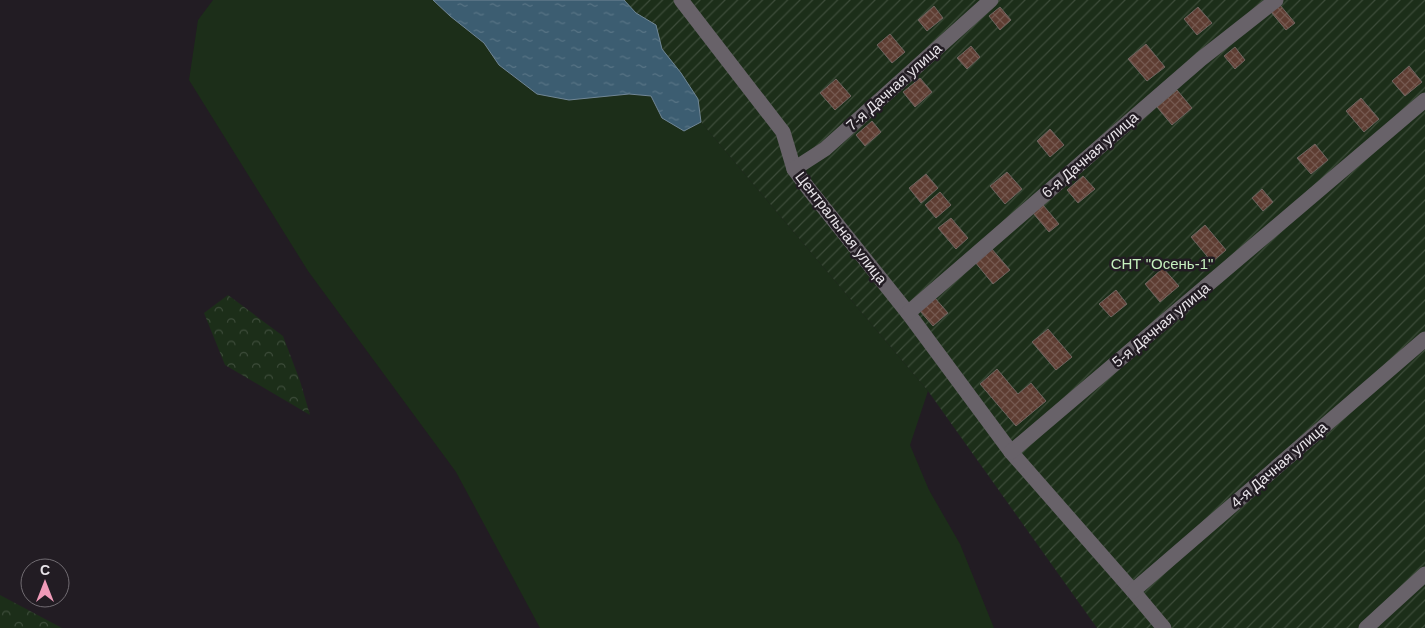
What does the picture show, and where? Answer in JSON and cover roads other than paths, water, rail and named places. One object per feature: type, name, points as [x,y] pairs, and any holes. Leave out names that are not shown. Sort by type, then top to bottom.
[{"type":"street","name":"7-я Дачная улица","points":[[794,169],[825,149],[991,0]]},
{"type":"street","name":"6-я Дачная улица","points":[[908,313],[1201,59],[1276,0]]},
{"type":"street","name":"Центральная улица","points":[[689,3],[782,132],[794,169],[808,188],[908,313],[1011,452],[1133,590],[1164,628]]},
{"type":"street","name":"5-я Дачная улица","points":[[1011,452],[1425,100]]},
{"type":"street","name":"4-я Дачная улица","points":[[1133,590],[1425,339]]},
{"type":"street","points":[[1366,628],[1425,574]]},
{"type":"water","points":[[433,0],[624,0],[636,13],[656,25],[662,49],[698,99],[701,122],[684,131],[662,118],[651,96],[629,94],[569,100],[537,94],[499,65],[484,43]]},
{"type":"park label","name":"СНТ \"Осень-1\"","points":[[1162,264]]}]
